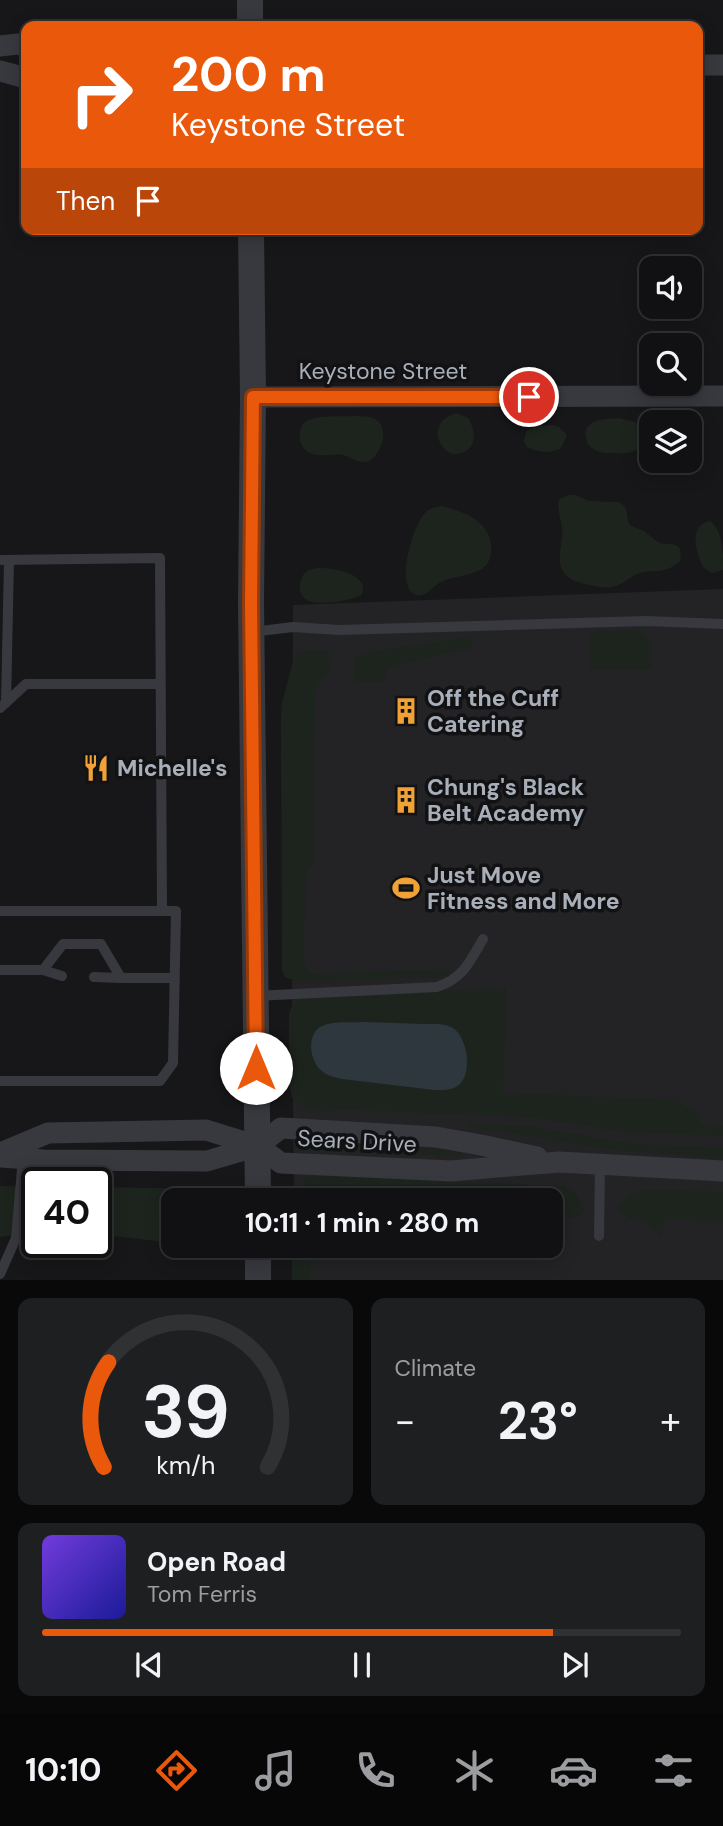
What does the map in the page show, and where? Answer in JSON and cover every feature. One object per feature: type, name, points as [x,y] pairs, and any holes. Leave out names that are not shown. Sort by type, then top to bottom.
[{"type":"street","points":[[250,0],[250,21]]},
{"type":"street","points":[[0,46],[21,45]]},
{"type":"street","points":[[703,65],[723,65]]},
{"type":"street","points":[[0,71],[21,77]]},
{"type":"street","points":[[251,235],[258,1188]]},
{"type":"street","name":"Keystone Street","points":[[253,397],[723,396]]},
{"type":"street","name":"Sears Drive","points":[[559,1163],[460,1140],[415,1135],[281,1128],[258,1146],[281,1163],[451,1171],[559,1163],[723,1171]]},
{"type":"street","points":[[0,1155],[48,1133],[206,1130],[258,1146]]},
{"type":"street","points":[[0,1155],[23,1158],[207,1161],[258,1146]]},
{"type":"street","points":[[258,1258],[258,1280]]},
{"type":"lane","points":[[3,705],[5,560],[160,558],[162,911]]},
{"type":"lane","points":[[252,632],[293,627],[339,630],[624,622],[723,624]]},
{"type":"lane","points":[[3,705],[26,684],[160,684]]},
{"type":"lane","points":[[0,911],[176,911],[173,1063],[160,1081],[0,1081]]},
{"type":"lane","points":[[255,996],[437,987],[460,976],[483,939]]},
{"type":"lane","points":[[43,970],[63,944],[101,944],[121,978]]},
{"type":"lane","points":[[0,970],[43,970],[62,976]]},
{"type":"lane","points":[[94,977],[174,978]]},
{"type":"lane","points":[[0,1274],[16,1238],[23,1158]]},
{"type":"lane","points":[[599,1236],[600,1165]]},
{"type":"shaded area","points":[[457,413],[468,418],[474,438],[470,448],[451,454],[440,443],[438,431],[444,420]]},
{"type":"shaded area","points":[[359,416],[375,419],[382,428],[381,447],[369,461],[359,461],[343,455],[314,454],[307,451],[301,443],[301,427],[312,419]]},
{"type":"shaded area","points":[[619,418],[635,422],[639,427],[639,448],[620,453],[596,451],[586,439],[586,432],[591,424]]},
{"type":"shaded area","points":[[536,426],[559,427],[566,434],[560,449],[543,452],[527,447],[524,442],[526,431]]},
{"type":"shaded area","points":[[568,495],[589,501],[622,504],[626,508],[631,526],[644,531],[659,543],[679,547],[680,561],[666,569],[636,574],[613,587],[596,586],[570,578],[560,563],[562,532],[558,509],[559,499]]},
{"type":"shaded area","points":[[442,506],[477,520],[488,534],[491,543],[490,558],[480,570],[444,581],[426,594],[416,595],[410,590],[406,580],[408,554],[422,517],[432,508]]},
{"type":"shaded area","points":[[710,521],[718,530],[723,556],[723,570],[712,573],[703,567],[696,540],[699,528]]},
{"type":"shaded area","points":[[318,568],[355,576],[363,585],[362,594],[335,602],[319,603],[307,600],[300,590],[302,578],[307,571]]},
{"type":"shaded area","points":[[723,589],[723,1280],[294,1280],[294,1258],[563,1258],[563,1188],[294,1188],[293,605]]},
{"type":"shaded area","points":[[640,631],[651,642],[652,669],[589,670],[589,642],[592,633]]},
{"type":"shaded area","points":[[463,638],[472,641],[471,648],[396,665],[389,669],[383,682],[357,682],[353,679],[354,660],[360,653]]},
{"type":"shaded area","points":[[311,649],[327,651],[332,662],[315,692],[314,858],[305,879],[306,968],[314,974],[446,969],[452,972],[449,977],[295,981],[285,977],[282,971],[282,703],[295,654]]},
{"type":"shaded area","points":[[506,988],[503,1093],[678,1100],[686,1107],[698,1110],[702,1124],[723,1126],[723,1136],[625,1132],[531,1117],[315,1111],[292,1098],[289,1083],[289,1013],[300,1000],[311,996]]},
{"type":"shaded area","points":[[330,1023],[438,1024],[451,1027],[457,1031],[464,1045],[467,1063],[464,1078],[454,1088],[434,1090],[342,1079],[324,1073],[312,1055],[311,1043],[316,1031]]},
{"type":"shaded area","points":[[469,1124],[533,1127],[633,1144],[723,1148],[723,1157],[621,1151],[470,1127]]},
{"type":"shaded area","points":[[308,1141],[457,1150],[461,1154],[457,1156],[307,1150],[303,1145]]},
{"type":"shaded area","points":[[322,1176],[563,1186],[576,1195],[584,1210],[580,1216],[563,1218],[563,1188],[299,1188],[312,1178]]},
{"type":"shaded area","points":[[0,1186],[21,1187],[21,1234],[0,1237]]},
{"type":"shaded area","points":[[112,1187],[161,1188],[161,1242],[112,1236]]},
{"type":"shaded area","points":[[646,1190],[723,1192],[723,1221],[667,1219],[658,1236],[649,1225],[627,1217],[619,1209],[633,1194]]},
{"type":"shaded area","points":[[292,1258],[311,1258],[311,1280],[292,1280]]},
{"type":"place","name":"Off the Cuff Catering","points":[[406,711]]},
{"type":"place","name":"Michelle's","points":[[96,768]]},
{"type":"place","name":"Chung's Black Belt Academy","points":[[406,800]]},
{"type":"place","name":"Just Move Fitness and More","points":[[406,888]]},
{"type":"route","points":[[256,1068],[251,603],[253,397],[529,397]]}]
